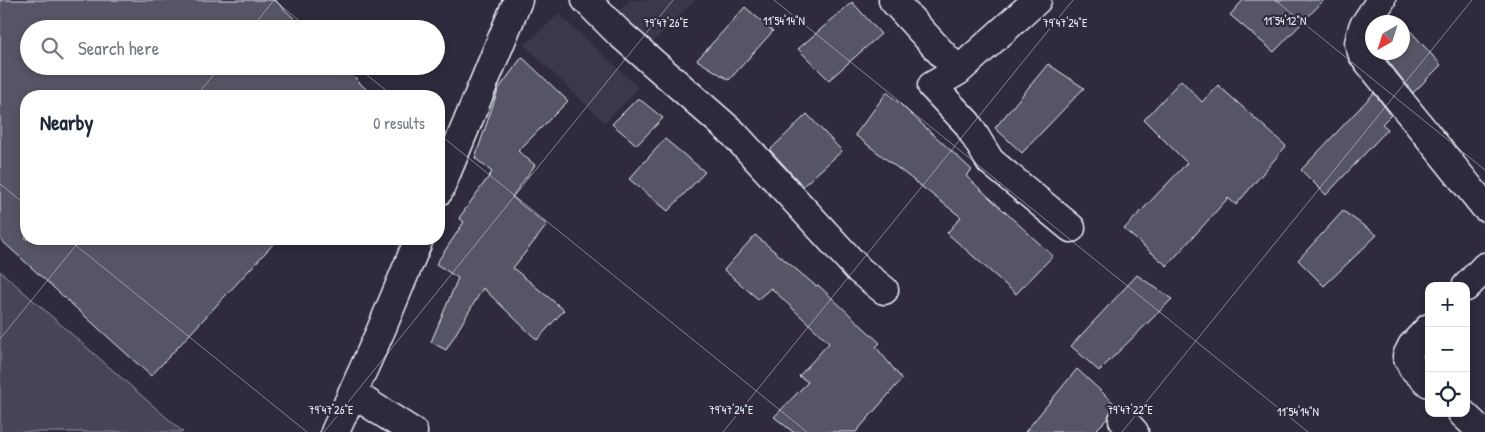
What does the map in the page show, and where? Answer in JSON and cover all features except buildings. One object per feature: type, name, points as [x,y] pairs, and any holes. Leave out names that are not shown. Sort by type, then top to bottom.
[{"type":"street","points":[[445,176],[518,0]]},
{"type":"street","points":[[586,0],[618,32],[734,134],[859,270],[884,290]]},
{"type":"street","points":[[893,0],[958,71]]},
{"type":"street","points":[[1037,0],[958,71],[932,86],[967,123],[990,161],[1071,228]]},
{"type":"street","points":[[1381,0],[1364,27],[1360,43],[1363,55],[1485,207]]},
{"type":"street","points":[[335,432],[416,245]]},
{"type":"street","points":[[1470,283],[1485,267]]},
{"type":"street","points":[[1425,332],[1412,346],[1407,356],[1413,368],[1425,379]]},
{"type":"street","points":[[352,393],[413,432]]},
{"type":"street","points":[[1466,417],[1482,432]]},
{"type":"shaded area","points":[[629,0],[695,0],[647,48],[614,16]]},
{"type":"shaded area","points":[[559,14],[639,88],[605,123],[524,45]]},
{"type":"shaded area","points":[[0,271],[183,432],[0,432]]}]
